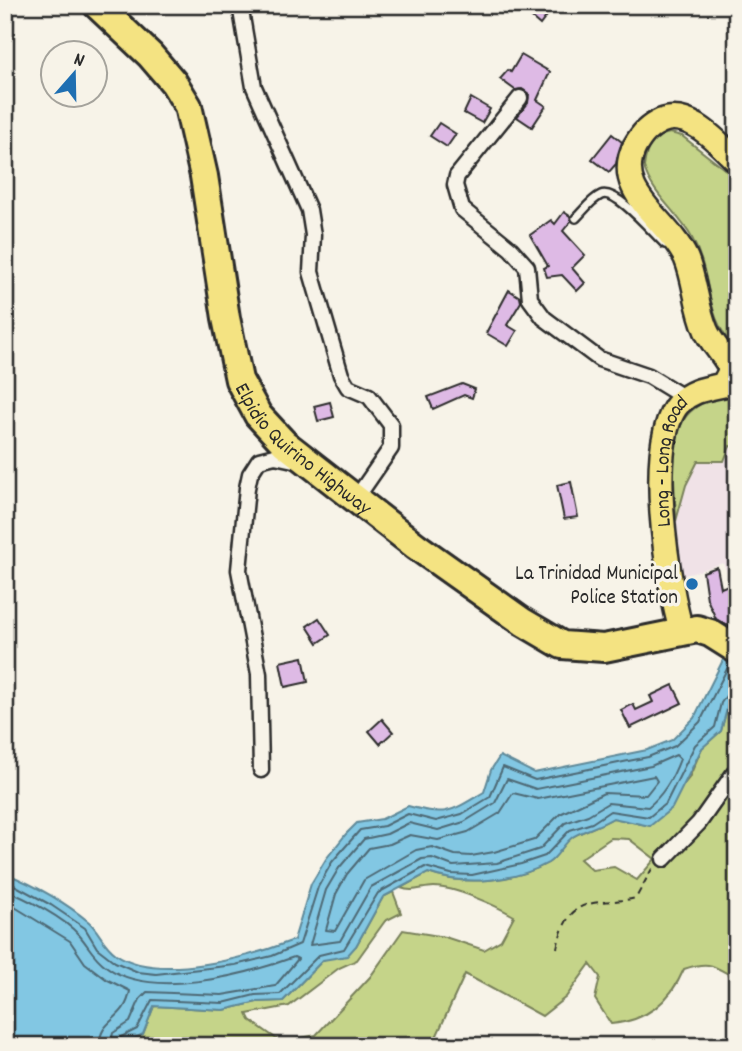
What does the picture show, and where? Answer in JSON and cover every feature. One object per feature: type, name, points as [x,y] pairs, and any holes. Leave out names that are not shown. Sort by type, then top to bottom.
[{"type":"highway","name":"Elpidio Quirino Highway","points":[[97,5],[150,55],[174,83],[188,106],[204,176],[226,318],[239,380],[263,421],[284,443],[355,500],[502,608],[562,645],[604,648],[697,629],[710,633],[734,648]]},
{"type":"main road","name":"Long - Long Road","points":[[682,633],[668,578],[661,492],[667,426],[671,414],[685,398],[696,391],[723,385],[731,370],[706,331],[695,300],[687,261],[671,232],[633,187],[627,175],[631,153],[647,129],[668,119],[681,118],[691,122],[737,161]]},
{"type":"street","points":[[240,5],[254,87],[302,188],[309,210],[313,235],[311,272],[341,375],[348,387],[369,396],[391,425],[391,448],[355,500]]},
{"type":"street","points":[[520,98],[457,176],[454,185],[462,209],[511,249],[527,267],[530,299],[544,318],[599,359],[649,376],[685,398]]},
{"type":"street","points":[[261,770],[259,674],[239,570],[247,488],[254,466],[266,457],[285,457],[312,465]]},
{"type":"street","points":[[664,859],[699,822],[737,769]]},
{"type":"lane","points":[[576,218],[600,195],[609,194],[620,200],[687,261]]},
{"type":"path","points":[[557,948],[565,926],[579,908],[586,903],[606,899],[636,898],[653,865],[664,859]]},
{"type":"shaded area","points":[[730,446],[737,448],[736,592],[723,563],[683,576],[678,556],[676,521],[686,485],[698,461],[724,461]]},
{"type":"green space","points":[[670,133],[682,136],[737,179],[737,223],[730,245],[737,249],[737,351],[718,323],[699,253],[692,238],[659,195],[644,167],[646,155],[654,140]]},
{"type":"green space","points":[[721,393],[737,393],[737,448],[730,446],[724,461],[698,461],[686,485],[676,521],[674,454],[679,429],[692,410]]},
{"type":"green space","points":[[737,693],[737,979],[712,966],[700,965],[684,969],[672,991],[656,1008],[636,1019],[611,1024],[595,999],[600,977],[590,964],[566,997],[542,1016],[465,974],[432,1046],[120,1046],[143,1034],[154,1006],[224,1010],[257,1002],[283,1001],[323,960],[356,946],[383,897],[393,892],[401,913],[385,921],[357,960],[339,968],[289,1006],[247,1014],[250,1020],[281,1042],[316,1035],[370,977],[403,930],[445,937],[484,950],[501,940],[514,916],[453,890],[434,887],[414,890],[401,888],[428,873],[473,881],[520,874],[548,863],[574,836],[613,818],[650,826],[689,778],[702,748],[721,731],[728,705]],"holes":[[[611,838],[629,839],[655,859],[637,880],[614,867],[592,870],[580,859]]]},
{"type":"water","points":[[737,646],[737,693],[728,705],[721,731],[702,748],[672,808],[650,826],[613,818],[574,836],[548,863],[505,878],[457,880],[428,873],[383,897],[356,946],[347,956],[323,960],[283,1001],[257,1002],[224,1010],[154,1006],[143,1034],[120,1046],[5,1046],[5,873],[70,908],[93,926],[111,950],[134,962],[179,967],[229,960],[275,947],[294,940],[311,884],[326,859],[357,823],[382,819],[408,806],[440,812],[455,808],[484,792],[491,770],[500,756],[534,773],[647,750],[672,740],[694,718],[727,652]]},
{"type":"building","points":[[517,5],[555,5],[540,25]]},
{"type":"building","points":[[521,55],[550,72],[537,100],[546,106],[532,127],[517,117],[528,103],[529,94],[522,89],[515,90],[500,79],[508,70],[511,72]]},
{"type":"building","points":[[471,98],[490,109],[482,123],[464,113]]},
{"type":"building","points":[[439,123],[456,134],[447,147],[430,136]]},
{"type":"building","points":[[612,134],[622,142],[616,164],[609,172],[592,159]]},
{"type":"building","points":[[564,212],[570,216],[571,221],[563,231],[585,255],[572,268],[585,283],[577,291],[562,275],[547,277],[544,268],[548,266],[530,235],[551,220],[555,224]]},
{"type":"building","points":[[509,290],[520,297],[521,302],[507,325],[517,331],[508,346],[486,333]]},
{"type":"building","points":[[462,384],[475,389],[472,398],[464,395],[433,409],[428,397]]},
{"type":"building","points":[[330,402],[334,417],[318,421],[314,406]]},
{"type":"building","points":[[571,482],[578,517],[564,519],[557,485]]},
{"type":"building","points":[[717,567],[721,588],[728,585],[733,600],[729,601],[737,619],[737,631],[716,619],[707,599],[703,572]]},
{"type":"building","points":[[319,618],[330,635],[318,643],[307,626]]},
{"type":"building","points":[[303,657],[308,682],[285,687],[280,662]]},
{"type":"building","points":[[673,685],[682,703],[630,728],[621,710],[633,704],[636,710],[653,702],[650,696]]},
{"type":"building","points":[[382,719],[393,732],[380,744],[369,731]]},
{"type":"place","name":"La Trinidad Municipal Police Station","points":[[692,584]]}]
